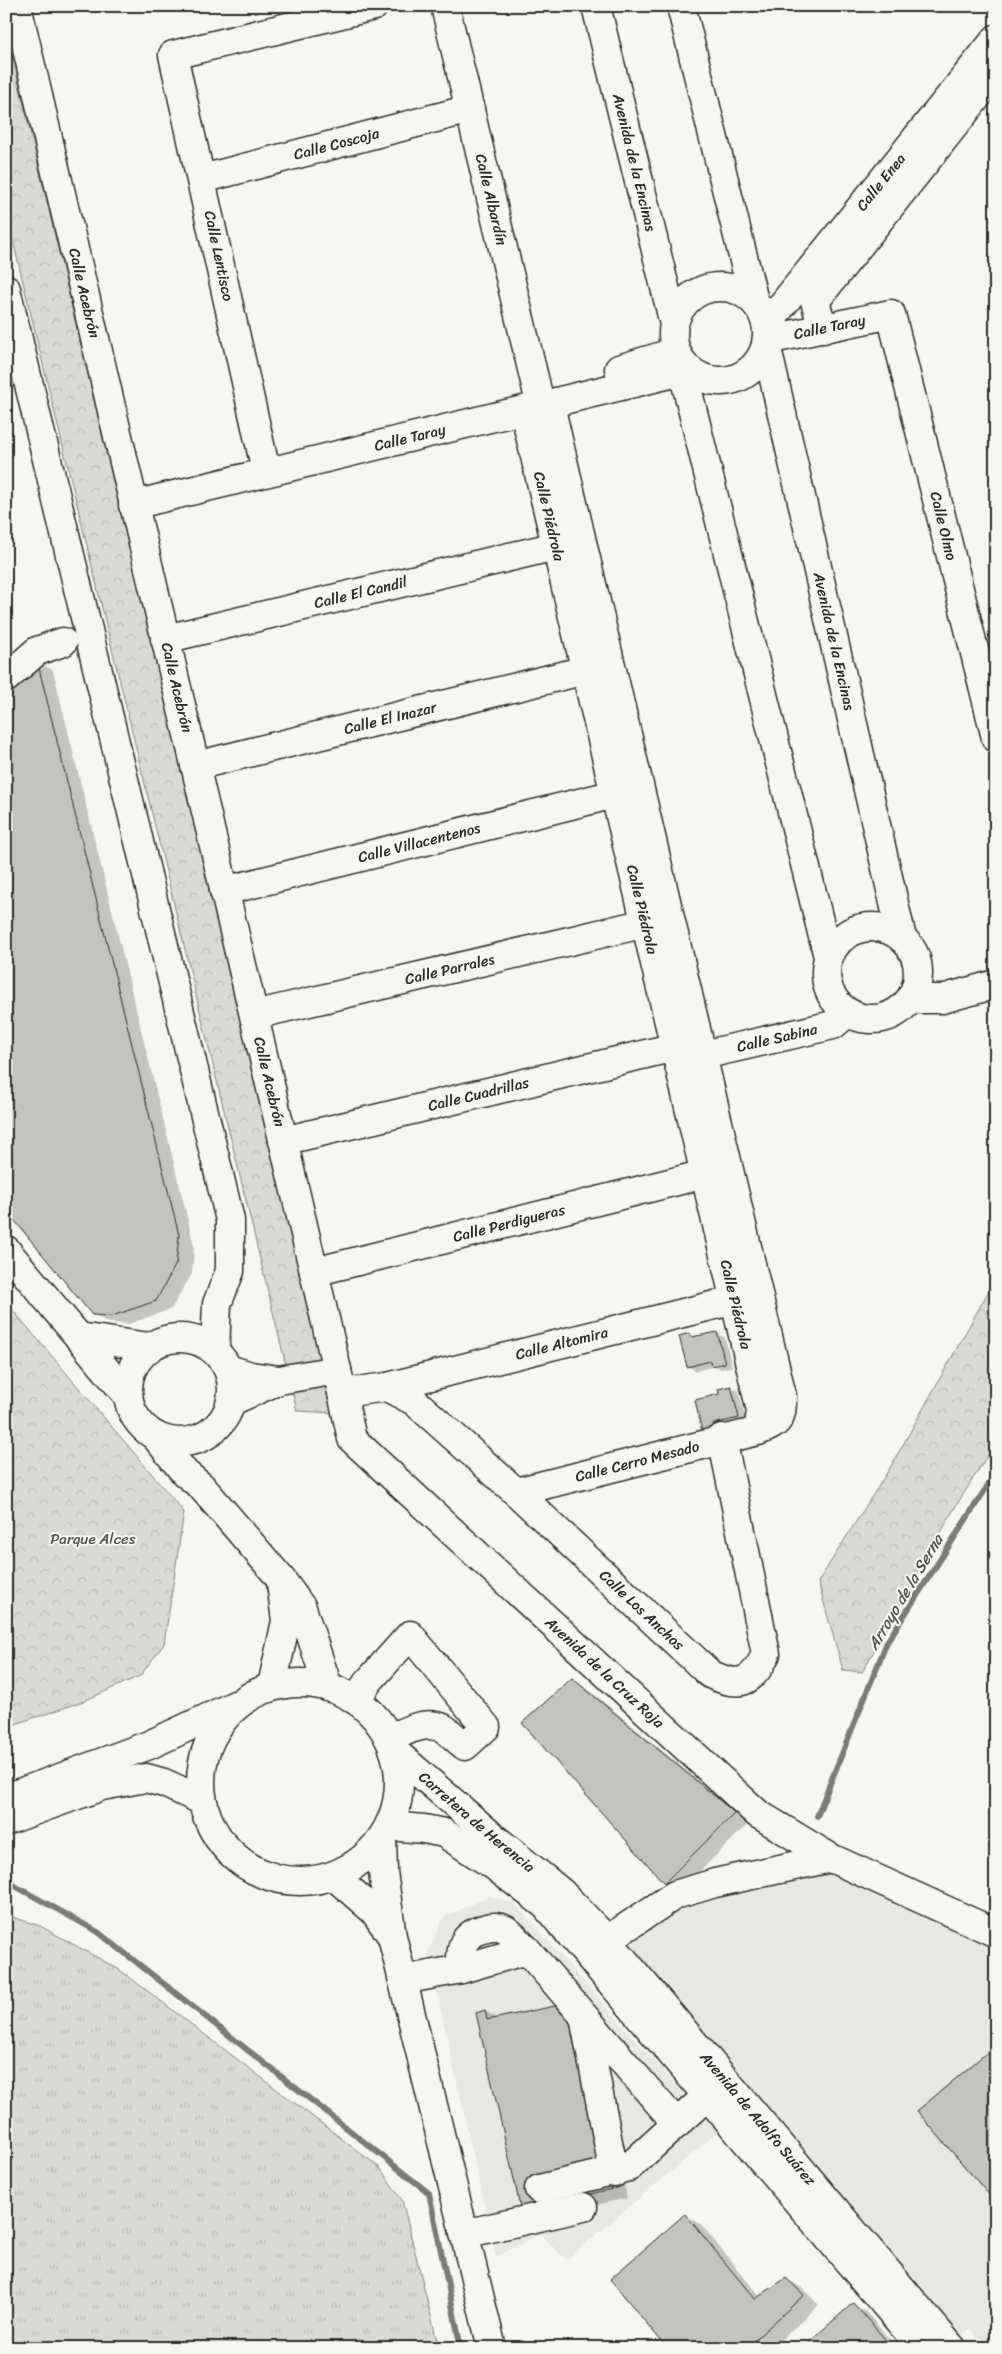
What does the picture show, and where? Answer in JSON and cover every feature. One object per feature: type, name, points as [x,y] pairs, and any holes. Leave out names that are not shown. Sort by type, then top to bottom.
[{"type":"street","name":"Calle Acebrón","points":[[16,6],[340,1381]]},
{"type":"street","name":"Calle Lentisco","points":[[263,458],[173,55],[374,6]]},
{"type":"street","name":"Calle Albardín","points":[[444,6],[703,1055]]},
{"type":"street","name":"Avenida de la Encinas","points":[[596,6],[674,320]]},
{"type":"street","name":"Avenida de la Encinas","points":[[681,6],[764,328],[902,938]]},
{"type":"street","name":"Calle Enea","points":[[764,328],[996,39]]},
{"type":"street","points":[[823,329],[815,300],[996,73]]},
{"type":"street","name":"Calle Coscoja","points":[[202,180],[470,109]]},
{"type":"street","points":[[684,365],[706,380],[726,382],[746,375],[760,360],[764,328],[733,288],[708,287],[687,299],[674,320],[672,337],[684,365],[687,388],[828,957],[826,978],[832,998],[847,1013],[860,1019],[875,1020],[895,1014],[911,999],[918,984],[918,967],[913,951],[902,938],[886,929],[869,927],[851,931],[837,942],[828,957]]},
{"type":"street","points":[[6,290],[230,1220],[230,1271],[217,1304],[222,1360],[232,1385],[232,1401],[225,1418],[214,1431],[198,1440],[176,1442],[155,1436]]},
{"type":"street","name":"Calle Taray","points":[[764,328],[823,329],[891,314]]},
{"type":"street","name":"Calle Olmo","points":[[891,314],[996,738]]},
{"type":"street","name":"Calle Taray","points":[[131,497],[543,402],[684,365]]},
{"type":"street","name":"Calle Taray","points":[[131,497],[263,458],[543,402]]},
{"type":"street","name":"Calle Piédrola","points":[[543,402],[528,427],[761,1411],[758,1431]]},
{"type":"street","name":"Calle El Candil","points":[[164,639],[556,546]]},
{"type":"street","points":[[6,678],[37,651],[63,642]]},
{"type":"street","name":"Calle El Inazar","points":[[194,766],[586,670]]},
{"type":"street","name":"Calle Villacentenos","points":[[224,891],[615,794]]},
{"type":"street","name":"Calle Parrales","points":[[254,1015],[646,923]]},
{"type":"street","points":[[911,999],[942,999],[996,984]]},
{"type":"street","name":"Calle Sabina","points":[[703,1055],[833,1025],[847,1013]]},
{"type":"street","name":"Calle Cuadrillas","points":[[283,1141],[675,1047]]},
{"type":"street","name":"Calle Cerro Mesado","points":[[516,1492],[722,1438],[758,1431],[774,1425],[782,1414],[782,1396],[703,1055]]},
{"type":"street","name":"Calle Perdigueras","points":[[314,1272],[705,1174]]},
{"type":"street","points":[[6,1250],[128,1396],[137,1419],[155,1436],[185,1473],[201,1486],[281,1579],[302,1608],[328,1687]]},
{"type":"street","name":"Calle Altomira","points":[[387,1387],[735,1300]]},
{"type":"street","points":[[79,1337],[149,1347],[178,1337],[217,1304]]},
{"type":"street","points":[[178,1337],[198,1340],[222,1360],[251,1376],[280,1380],[340,1381],[387,1387]]},
{"type":"street","points":[[128,1396],[129,1378],[136,1361],[149,1347]]},
{"type":"street","points":[[232,1401],[280,1380]]},
{"type":"street","name":"Avenida de la Cruz Roja","points":[[340,1381],[352,1438],[758,1814],[831,1858],[996,1933]]},
{"type":"street","name":"Calle Los Anchos","points":[[387,1387],[414,1401],[516,1492],[710,1674],[727,1682],[742,1681],[753,1676],[766,1654],[722,1438]]},
{"type":"street","points":[[198,1440],[201,1486]]},
{"type":"street","points":[[272,1686],[286,1621],[281,1579]]},
{"type":"street","points":[[235,1705],[221,1720],[210,1738],[203,1758],[200,1779],[201,1800],[210,1827],[227,1851],[250,1869],[276,1879],[305,1882],[334,1876],[362,1860],[386,1832],[396,1808],[399,1789],[398,1770],[391,1745],[409,1728],[426,1726],[443,1728],[464,1746],[486,1727],[410,1635],[368,1682],[355,1700]]},
{"type":"street","name":"Carretera de Herencia","points":[[235,1705],[253,1694],[272,1686],[291,1683],[310,1683],[328,1687],[355,1700],[380,1724],[391,1745],[492,1836],[553,1898]]},
{"type":"street","points":[[6,1798],[149,1745],[235,1705]]},
{"type":"street","points":[[6,1821],[102,1786],[146,1778],[164,1783],[201,1800]]},
{"type":"street","name":"Carretera de Herencia","points":[[386,1832],[424,1829],[444,1833],[493,1865],[553,1898]]},
{"type":"street","points":[[386,1832],[383,1872],[392,1936],[492,2348]]},
{"type":"street","points":[[607,1940],[675,1895],[715,1883],[831,1858]]},
{"type":"street","points":[[334,1876],[374,1911],[392,1936]]},
{"type":"street","name":"Avenida de Adolfo Suárez","points":[[553,1898],[607,1940],[952,2348]]},
{"type":"street","name":"Avenida de Adolfo Suárez","points":[[553,1898],[708,2096],[922,2348]]},
{"type":"street","points":[[403,1980],[461,1969],[460,1952],[465,1939],[476,1931],[493,1926],[506,1930],[526,1950],[677,2124]]},
{"type":"street","points":[[584,2016],[614,2172]]},
{"type":"street","points":[[539,2189],[629,2167],[708,2096]]},
{"type":"street","points":[[464,2234],[583,2207]]},
{"type":"shaded area","points":[[831,1868],[996,1942],[996,2348],[986,2348],[970,2329],[959,2337],[624,1947],[701,1898]]},
{"type":"shaded area","points":[[489,1896],[514,1903],[718,2132],[566,2260],[540,2234],[496,2257],[428,1952],[444,1917]]},
{"type":"green space","points":[[6,29],[334,1413],[297,1411],[6,212]]},
{"type":"green space","points":[[996,1278],[996,1442],[954,1509],[862,1672],[843,1670],[818,1582],[890,1468]]},
{"type":"green space","name":"Parque Alces","points":[[6,1302],[184,1512],[164,1644],[140,1676],[79,1703],[6,1727]]},
{"type":"green space","points":[[6,1915],[40,1926],[120,1970],[380,2168],[402,2200],[439,2348],[6,2348]]},
{"type":"building","points":[[37,660],[179,1235],[176,1264],[156,1301],[112,1316],[92,1315],[6,1210],[6,688]]},
{"type":"building","points":[[717,1332],[725,1363],[712,1366],[710,1361],[687,1367],[679,1336],[690,1333],[692,1337]]},
{"type":"building","points":[[731,1386],[739,1418],[713,1424],[714,1428],[702,1432],[695,1400],[719,1394],[718,1389]]},
{"type":"building","points":[[572,1678],[735,1813],[664,1883],[522,1723]]},
{"type":"building","points":[[555,2006],[575,2027],[612,2189],[521,2210],[476,2013],[485,2010],[487,2020]]},
{"type":"building","points":[[996,2045],[996,2203],[917,2111]]},
{"type":"building","points":[[685,2214],[755,2299],[786,2278],[804,2295],[746,2348],[667,2348],[610,2279]]},
{"type":"building","points":[[853,2303],[891,2346],[814,2348],[809,2342]]},
{"type":"waterway","name":"Arroyo de la Serna","points":[[817,1816],[887,1642],[996,1473]]},
{"type":"waterway","points":[[6,1881],[98,1932],[429,2193],[461,2348]]}]
